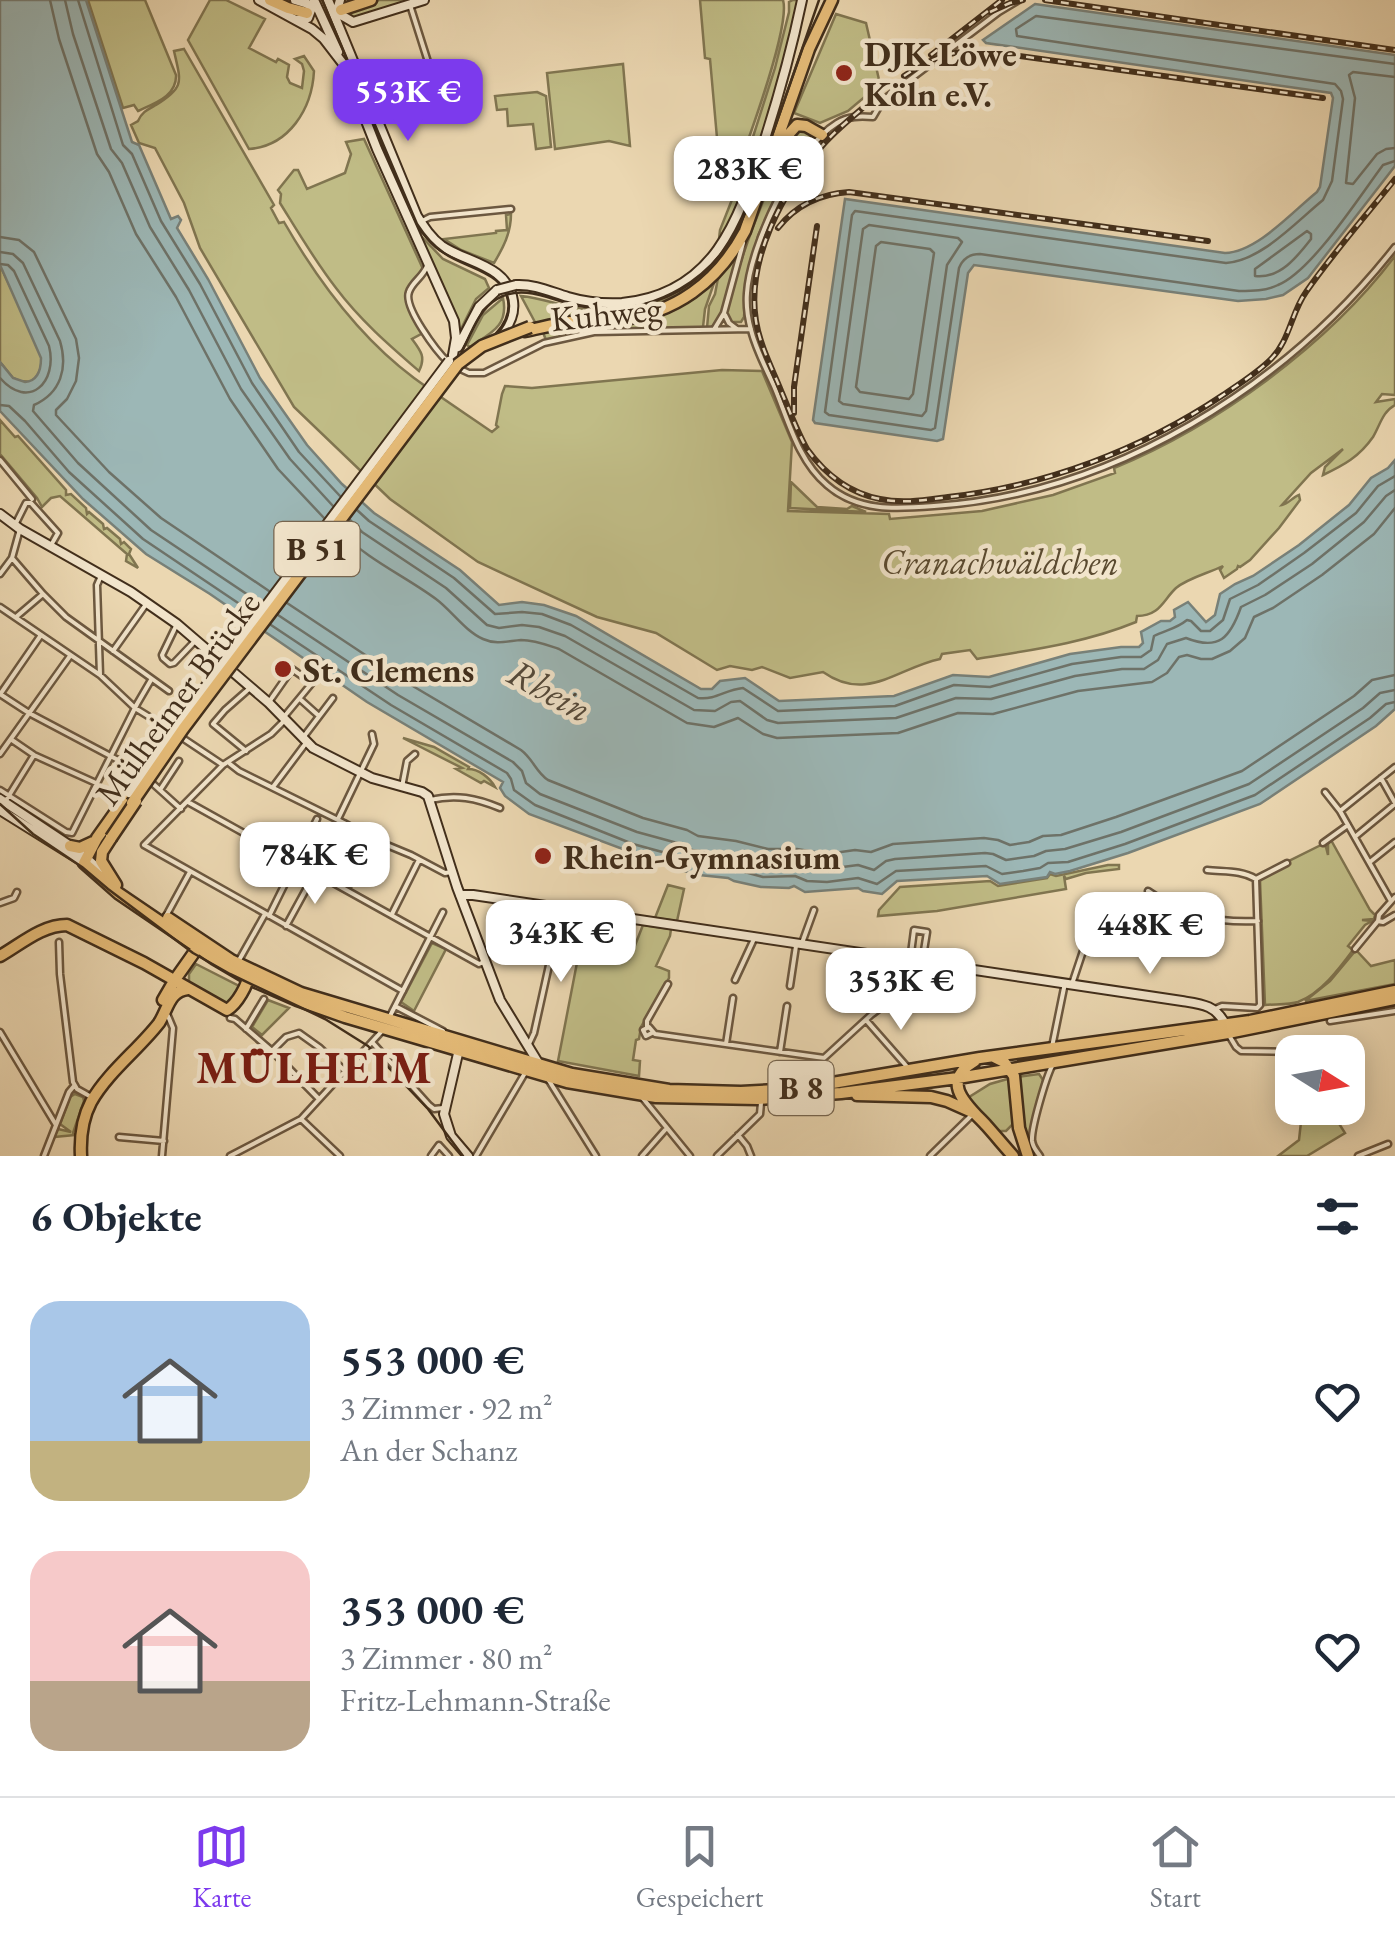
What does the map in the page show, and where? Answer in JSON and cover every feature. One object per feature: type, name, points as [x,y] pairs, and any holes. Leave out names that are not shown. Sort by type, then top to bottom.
[{"type":"main road","points":[[259,0],[303,6]]},
{"type":"main road","points":[[270,0],[288,8],[303,6]]},
{"type":"main road","points":[[282,0],[303,6],[344,66],[454,321],[454,352]]},
{"type":"main road","points":[[328,0],[421,222],[438,243],[492,269],[512,292],[514,309],[507,328],[496,340]]},
{"type":"main road","points":[[341,5],[355,0]]},
{"type":"main road","points":[[341,5],[371,0]]},
{"type":"main road","points":[[341,5],[339,12],[353,22],[424,0]]},
{"type":"main road","name":"Mülheimer Brücke","points":[[103,837],[108,822],[126,811],[130,798],[181,719],[454,352],[478,307],[497,290],[516,285],[605,303],[650,297],[690,277],[724,243],[739,214],[784,82],[802,0]]},
{"type":"main road","points":[[537,326],[618,320],[650,313],[684,300],[723,264],[738,245],[752,214],[809,49],[831,0]]},
{"type":"main road","points":[[723,264],[744,230],[800,70],[831,0]]},
{"type":"main road","points":[[303,6],[344,66]]},
{"type":"main road","points":[[350,54],[351,34],[364,20]]},
{"type":"main road","points":[[758,194],[793,128],[802,124],[822,134]]},
{"type":"main road","name":"Mülheimer Brücke","points":[[130,798],[458,364],[482,346],[537,326]]},
{"type":"main road","name":"Mülheimer Brücke","points":[[103,837],[459,365],[472,354],[537,326]]},
{"type":"main road","points":[[0,514],[177,624],[269,702],[304,741],[334,761],[422,792],[430,800],[449,872],[500,1000],[547,1072],[570,1079],[572,1074]]},
{"type":"main road","points":[[3,801],[70,846],[114,890],[142,909],[192,955],[244,970]]},
{"type":"main road","points":[[3,801],[244,970]]},
{"type":"main road","points":[[70,846],[85,847],[103,837]]},
{"type":"main road","points":[[103,837],[101,861],[112,880]]},
{"type":"main road","name":"B 51","points":[[86,861],[103,837]]},
{"type":"main road","points":[[460,895],[1200,1004],[1250,1020]]},
{"type":"main road","points":[[0,956],[42,930],[63,924],[106,943],[227,1014],[244,970]]},
{"type":"main road","points":[[143,1041],[192,955],[205,946],[220,953]]},
{"type":"main road","points":[[188,989],[183,978],[192,955]]},
{"type":"main road","name":"B 8","points":[[244,970],[316,1007],[385,1024],[527,1069],[572,1074],[648,1093],[778,1091],[993,1056],[1198,1028],[1226,1029],[1250,1020],[1395,991]]},
{"type":"main road","points":[[81,1156],[81,1133],[93,1098],[165,1012],[174,981]]},
{"type":"main road","points":[[170,1000],[178,990],[188,989]]},
{"type":"main road","name":"B 8","points":[[460,1047],[547,1072],[568,1082],[648,1093],[758,1099],[842,1093],[1035,1067],[1395,999]]},
{"type":"main road","points":[[1198,1028],[1206,1018],[1200,1004]]},
{"type":"main road","points":[[1216,1010],[1226,1029]]},
{"type":"main road","points":[[444,1042],[454,1068]]},
{"type":"main road","points":[[460,1047],[445,1107],[447,1129],[468,1156]]},
{"type":"main road","points":[[993,1056],[1011,1070],[1028,1156]]},
{"type":"main road","points":[[980,1058],[965,1067],[958,1078],[960,1095],[1013,1156]]},
{"type":"main road","points":[[898,1085],[912,1078],[910,1070]]},
{"type":"main road","points":[[842,1093],[931,1097],[974,1113]]},
{"type":"main road","points":[[988,1127],[1005,1133],[1018,1119]]},
{"type":"street","points":[[1019,0],[888,96],[873,118],[852,117],[822,134],[791,177],[763,231],[747,292],[750,330],[801,451],[815,474],[830,488],[852,502],[887,509],[953,505],[1018,493],[1085,474],[1192,423],[1256,380],[1340,311],[1395,247]]},
{"type":"street","points":[[410,5],[428,70]]},
{"type":"street","points":[[421,222],[430,217],[511,209]]},
{"type":"street","points":[[712,330],[724,313],[752,214]]},
{"type":"street","points":[[414,284],[424,274],[426,261]]},
{"type":"street","points":[[414,284],[423,282]]},
{"type":"street","name":"Kuhweg","points":[[414,284],[408,292],[412,312],[443,358],[461,371],[475,374],[544,343],[594,332],[750,330]]},
{"type":"street","points":[[724,313],[738,330]]},
{"type":"street","points":[[0,460],[58,532],[50,547]]},
{"type":"street","points":[[0,574],[12,558],[17,527],[26,504],[32,501]]},
{"type":"street","points":[[12,558],[66,616],[169,691]]},
{"type":"street","points":[[100,675],[97,585],[101,576]]},
{"type":"street","points":[[15,618],[43,594]]},
{"type":"street","points":[[112,651],[147,603]]},
{"type":"street","points":[[0,607],[100,675],[148,716]]},
{"type":"street","points":[[177,624],[163,652],[166,661],[174,663],[196,640]]},
{"type":"street","points":[[41,636],[0,694],[118,760]]},
{"type":"street","points":[[0,754],[70,656]]},
{"type":"street","points":[[269,702],[292,669],[312,683],[271,734],[226,764],[144,844],[403,991]]},
{"type":"street","points":[[0,790],[3,801],[72,832],[135,708],[153,681]]},
{"type":"street","points":[[246,752],[213,724],[250,688]]},
{"type":"street","points":[[299,698],[319,716]]},
{"type":"street","points":[[273,788],[334,698]]},
{"type":"street","points":[[338,820],[374,744],[372,734]]},
{"type":"street","points":[[10,739],[34,755],[96,783]]},
{"type":"street","points":[[184,739],[319,814],[449,872]]},
{"type":"street","points":[[402,786],[407,761],[415,754]]},
{"type":"street","points":[[3,801],[34,755]]},
{"type":"street","points":[[160,790],[179,761]]},
{"type":"street","points":[[1340,810],[1395,767]]},
{"type":"street","points":[[134,769],[180,809]]},
{"type":"street","points":[[1355,837],[1395,803],[1381,778]]},
{"type":"street","points":[[1325,792],[1340,810],[1393,899],[1355,949]]},
{"type":"street","points":[[430,800],[469,797],[500,808]]},
{"type":"street","points":[[188,802],[479,964],[484,962]]},
{"type":"street","points":[[244,970],[267,915],[319,814]]},
{"type":"street","points":[[1323,843],[1348,825]]},
{"type":"street","points":[[324,877],[349,828]]},
{"type":"street","points":[[1370,862],[1395,842]]},
{"type":"street","points":[[392,916],[419,860]]},
{"type":"street","points":[[1207,870],[1256,878],[1287,863]]},
{"type":"street","points":[[166,917],[190,872]]},
{"type":"street","points":[[286,926],[316,872]]},
{"type":"street","points":[[1216,1010],[1222,1006],[1259,1007],[1256,878]]},
{"type":"street","points":[[1148,891],[1195,916],[1226,922],[1258,921]]},
{"type":"street","points":[[0,902],[14,898],[17,892]]},
{"type":"street","points":[[1052,1048],[1069,984],[1100,914],[1100,904]]},
{"type":"street","points":[[528,1046],[561,908]]},
{"type":"street","points":[[790,986],[799,944],[814,910]]},
{"type":"street","points":[[230,1156],[301,1119],[372,1042],[443,912]]},
{"type":"street","points":[[1378,920],[1383,922],[1395,915]]},
{"type":"street","points":[[910,961],[914,930],[927,932],[923,963],[930,971]]},
{"type":"street","points":[[736,980],[755,938]]},
{"type":"street","points":[[44,1156],[74,1086],[59,942]]},
{"type":"street","points":[[842,993],[848,952]]},
{"type":"street","points":[[668,984],[647,1021],[652,1033],[826,1058],[866,1020],[938,965]]},
{"type":"street","points":[[726,1044],[733,998]]},
{"type":"street","points":[[246,1029],[264,999]]},
{"type":"street","points":[[395,1006],[442,1030],[444,1042]]},
{"type":"street","points":[[780,1052],[787,1006]]},
{"type":"street","points":[[162,1156],[172,1028],[165,1012]]},
{"type":"street","points":[[1330,1022],[1395,1012]]},
{"type":"street","points":[[227,1014],[272,1051],[318,1098]]},
{"type":"street","points":[[866,1020],[910,1070]]},
{"type":"street","points":[[1226,1029],[1241,1050],[1275,1051]]},
{"type":"street","points":[[0,1032],[56,1125]]},
{"type":"street","points":[[272,1051],[291,1033],[299,1033],[344,1071]]},
{"type":"street","points":[[372,1042],[432,1108],[445,1107]]},
{"type":"street","points":[[1040,1156],[1032,1136],[1049,1070],[1056,1063]]},
{"type":"street","points":[[1035,1067],[1046,1080]]},
{"type":"street","points":[[476,1156],[527,1069]]},
{"type":"street","points":[[547,1072],[596,1156]]},
{"type":"street","points":[[74,1086],[93,1098]]},
{"type":"street","points":[[648,1093],[658,1117]]},
{"type":"street","points":[[648,1093],[652,1108],[690,1156]]},
{"type":"street","points":[[717,1156],[760,1114],[758,1099]]},
{"type":"street","points":[[930,1156],[974,1113]]},
{"type":"street","points":[[301,1119],[340,1156]]},
{"type":"street","points":[[642,1156],[667,1128]]},
{"type":"street","points":[[738,1135],[752,1156]]},
{"type":"street","points":[[119,1138],[164,1140]]},
{"type":"street","points":[[1358,1156],[1388,1144]]},
{"type":"street","points":[[431,1156],[438,1145],[449,1156]]},
{"type":"green space","points":[[88,0],[145,0],[176,75],[173,88],[164,98],[138,111],[134,105],[123,108]]},
{"type":"green space","points":[[210,0],[226,0],[265,19],[249,48],[289,65],[290,83],[302,88],[304,71],[295,59],[304,56],[314,71],[303,112],[276,141],[249,149],[188,40]]},
{"type":"green space","points":[[379,0],[417,0],[351,20],[342,12]]},
{"type":"green space","points":[[700,0],[783,0],[780,35],[766,87],[734,179],[729,178],[726,186],[721,183],[710,59],[705,58]]},
{"type":"green space","points":[[799,0],[781,81],[737,211],[719,239],[775,68],[789,2]]},
{"type":"green space","name":"DJK Löwe Köln e.V.","points":[[836,14],[866,23],[880,84],[848,111],[820,123],[794,113]]},
{"type":"green space","name":"Cranachwäldchen","points":[[184,49],[274,205],[271,208],[279,223],[284,222],[341,307],[394,362],[492,432],[498,427],[505,386],[532,388],[722,370],[762,371],[792,442],[788,511],[889,514],[890,519],[982,511],[1053,495],[1115,473],[1114,468],[1192,430],[1304,351],[1368,289],[1395,256],[1395,395],[1382,394],[1376,402],[1395,399],[1395,405],[1357,455],[1323,475],[1325,467],[1343,449],[1311,473],[1282,505],[1299,495],[1300,500],[1250,560],[1224,578],[1220,570],[1223,566],[1186,581],[1156,610],[1137,616],[1136,622],[1078,641],[977,659],[970,650],[942,654],[940,659],[868,684],[839,681],[823,672],[790,678],[762,667],[752,670],[730,666],[717,670],[656,633],[597,617],[478,562],[390,499],[294,407],[200,248],[184,203],[155,148],[139,143],[131,125],[176,88],[179,77],[174,51]]},
{"type":"green space","points":[[623,64],[630,146],[609,141],[555,149],[547,73]]},
{"type":"green space","points":[[537,92],[546,96],[551,147],[536,149],[533,124],[508,126],[507,109],[497,110],[495,96]]},
{"type":"green space","points":[[799,128],[811,133],[811,143],[777,194],[758,236],[746,286],[744,317],[741,322],[731,322],[726,314],[747,244],[764,198]]},
{"type":"green space","points":[[364,139],[423,269],[406,295],[408,308],[423,333],[412,339],[422,354],[419,371],[345,300],[280,203],[278,190],[294,170],[298,170],[307,189],[345,173],[351,154],[346,142]]},
{"type":"green space","points":[[511,214],[508,234],[494,263],[444,239],[507,230],[506,215]]},
{"type":"green space","points":[[418,235],[443,259],[485,279],[489,288],[476,299],[460,331],[457,319]]},
{"type":"green space","points":[[739,250],[720,319],[716,326],[707,328],[718,278]]},
{"type":"green space","points":[[0,265],[40,350],[41,367],[31,382],[13,378],[0,362]]},
{"type":"green space","points":[[711,268],[692,287],[671,299],[608,317],[536,324],[521,296],[599,311],[634,308],[668,298]]},
{"type":"green space","points":[[714,283],[703,327],[599,330],[546,340],[542,330],[663,313]]},
{"type":"green space","points":[[503,298],[503,316],[497,328],[470,347],[467,345],[483,315]]},
{"type":"green space","points":[[0,420],[66,490],[66,495],[71,494],[87,514],[131,549],[129,554],[138,568],[60,496],[42,507],[0,454]]},
{"type":"green space","points":[[791,482],[817,507],[852,506],[866,512],[790,508]]},
{"type":"green space","points":[[403,738],[434,747],[484,775],[495,787],[481,783],[456,769],[462,768]]},
{"type":"green space","points":[[352,830],[368,840],[363,853],[372,857],[350,889],[326,876]]},
{"type":"green space","points":[[1331,840],[1374,919],[1362,920],[1372,921],[1348,946],[1353,950],[1342,965],[1314,993],[1294,1003],[1265,1005],[1260,880],[1325,843],[1328,855]]},
{"type":"green space","points":[[1119,865],[1119,869],[1066,879],[1064,876],[1066,889],[937,911],[878,916],[900,887],[990,881],[998,886]]},
{"type":"green space","points":[[668,885],[684,889],[677,921],[655,918]]},
{"type":"green space","points":[[1108,904],[1132,913],[1151,912],[1146,944],[1094,936]]},
{"type":"green space","points":[[591,917],[595,918],[589,956],[610,960],[629,959],[643,925],[671,929],[656,966],[669,971],[669,978],[636,1040],[633,1060],[640,1061],[639,1076],[558,1061],[581,942],[586,942]]},
{"type":"green space","points":[[432,943],[446,949],[414,1011],[401,1002]]},
{"type":"green space","points":[[1356,950],[1371,966],[1395,960],[1395,984],[1305,1001],[1330,981]]},
{"type":"green space","points":[[196,964],[241,987],[226,1006],[189,984],[189,974]]},
{"type":"green space","points":[[268,1000],[289,1008],[262,1035],[252,1027]]},
{"type":"green space","points":[[1208,1031],[1031,1065],[1030,1056]]},
{"type":"green space","points":[[808,1058],[823,1060],[833,1076],[805,1078]]},
{"type":"green space","points":[[1039,1074],[1043,1080],[1030,1138],[1037,1156],[1031,1156],[1024,1137],[1017,1077]]},
{"type":"green space","points":[[1011,1078],[1013,1124],[1006,1131],[998,1131],[966,1099],[990,1084]]},
{"type":"green space","points":[[75,1094],[84,1101],[75,1135],[54,1137],[58,1129],[71,1132],[60,1124],[70,1097]]},
{"type":"green space","points":[[1301,1125],[1340,1125],[1345,1133],[1307,1156],[1278,1156],[1299,1140]]},
{"type":"water","name":"Rhein","points":[[0,0],[86,0],[132,142],[139,145],[171,219],[178,216],[181,220],[177,228],[260,378],[307,445],[342,484],[374,513],[460,570],[499,605],[544,605],[576,616],[701,689],[712,689],[720,681],[745,678],[779,701],[894,696],[953,675],[989,677],[1070,654],[1139,647],[1143,643],[1141,632],[1161,621],[1170,621],[1175,617],[1174,610],[1188,602],[1206,622],[1215,615],[1220,594],[1299,545],[1349,505],[1371,478],[1395,460],[1395,709],[1260,804],[1070,871],[1000,884],[987,876],[897,881],[882,894],[858,888],[805,892],[794,886],[761,887],[681,870],[529,814],[505,796],[500,788],[503,782],[367,702],[146,554],[83,499],[0,411],[0,362],[13,378],[25,382],[38,374],[41,358],[0,265]]},
{"type":"water","points":[[1035,4],[1395,55],[1395,166],[1308,278],[1283,295],[1266,299],[1238,301],[974,265],[968,273],[943,439],[815,423],[845,199],[1225,253],[1262,239],[1320,187],[1331,93],[983,40]]},
{"type":"tram line","points":[[322,0],[417,224],[440,250],[494,279],[507,295],[508,312],[501,329],[462,357]]},
{"type":"tram line","points":[[132,799],[178,731],[456,363],[489,305],[507,295],[528,293],[579,306],[633,306],[680,289],[719,256],[746,211],[819,0]]},
{"type":"tram line","points":[[0,804],[33,834],[193,953],[325,1019],[368,1046],[428,1109],[463,1156]]},
{"type":"railway","points":[[931,55],[1002,0]]},
{"type":"railway","points":[[990,12],[1023,0]]},
{"type":"railway","points":[[1045,0],[1395,50]]},
{"type":"railway","points":[[904,76],[942,56],[984,51],[1323,98]]},
{"type":"railway","points":[[883,89],[829,138],[781,205],[762,251],[754,298],[764,349],[807,449],[839,481],[880,499],[922,500],[1020,484],[1126,449],[1192,415],[1271,359],[1306,292],[1395,179]]},
{"type":"railway","points":[[778,228],[809,202],[849,192],[1208,241]]},
{"type":"railway","points":[[794,413],[794,387],[817,226]]},
{"type":"place","name":"DJK Löwe Köln e.V.","points":[[844,73]]},
{"type":"place","name":"St. Clemens","points":[[283,669]]},
{"type":"place","name":"Rhein-Gymnasium","points":[[543,856]]},
{"type":"district","name":"MÜLHEIM","points":[[315,1067]]}]
